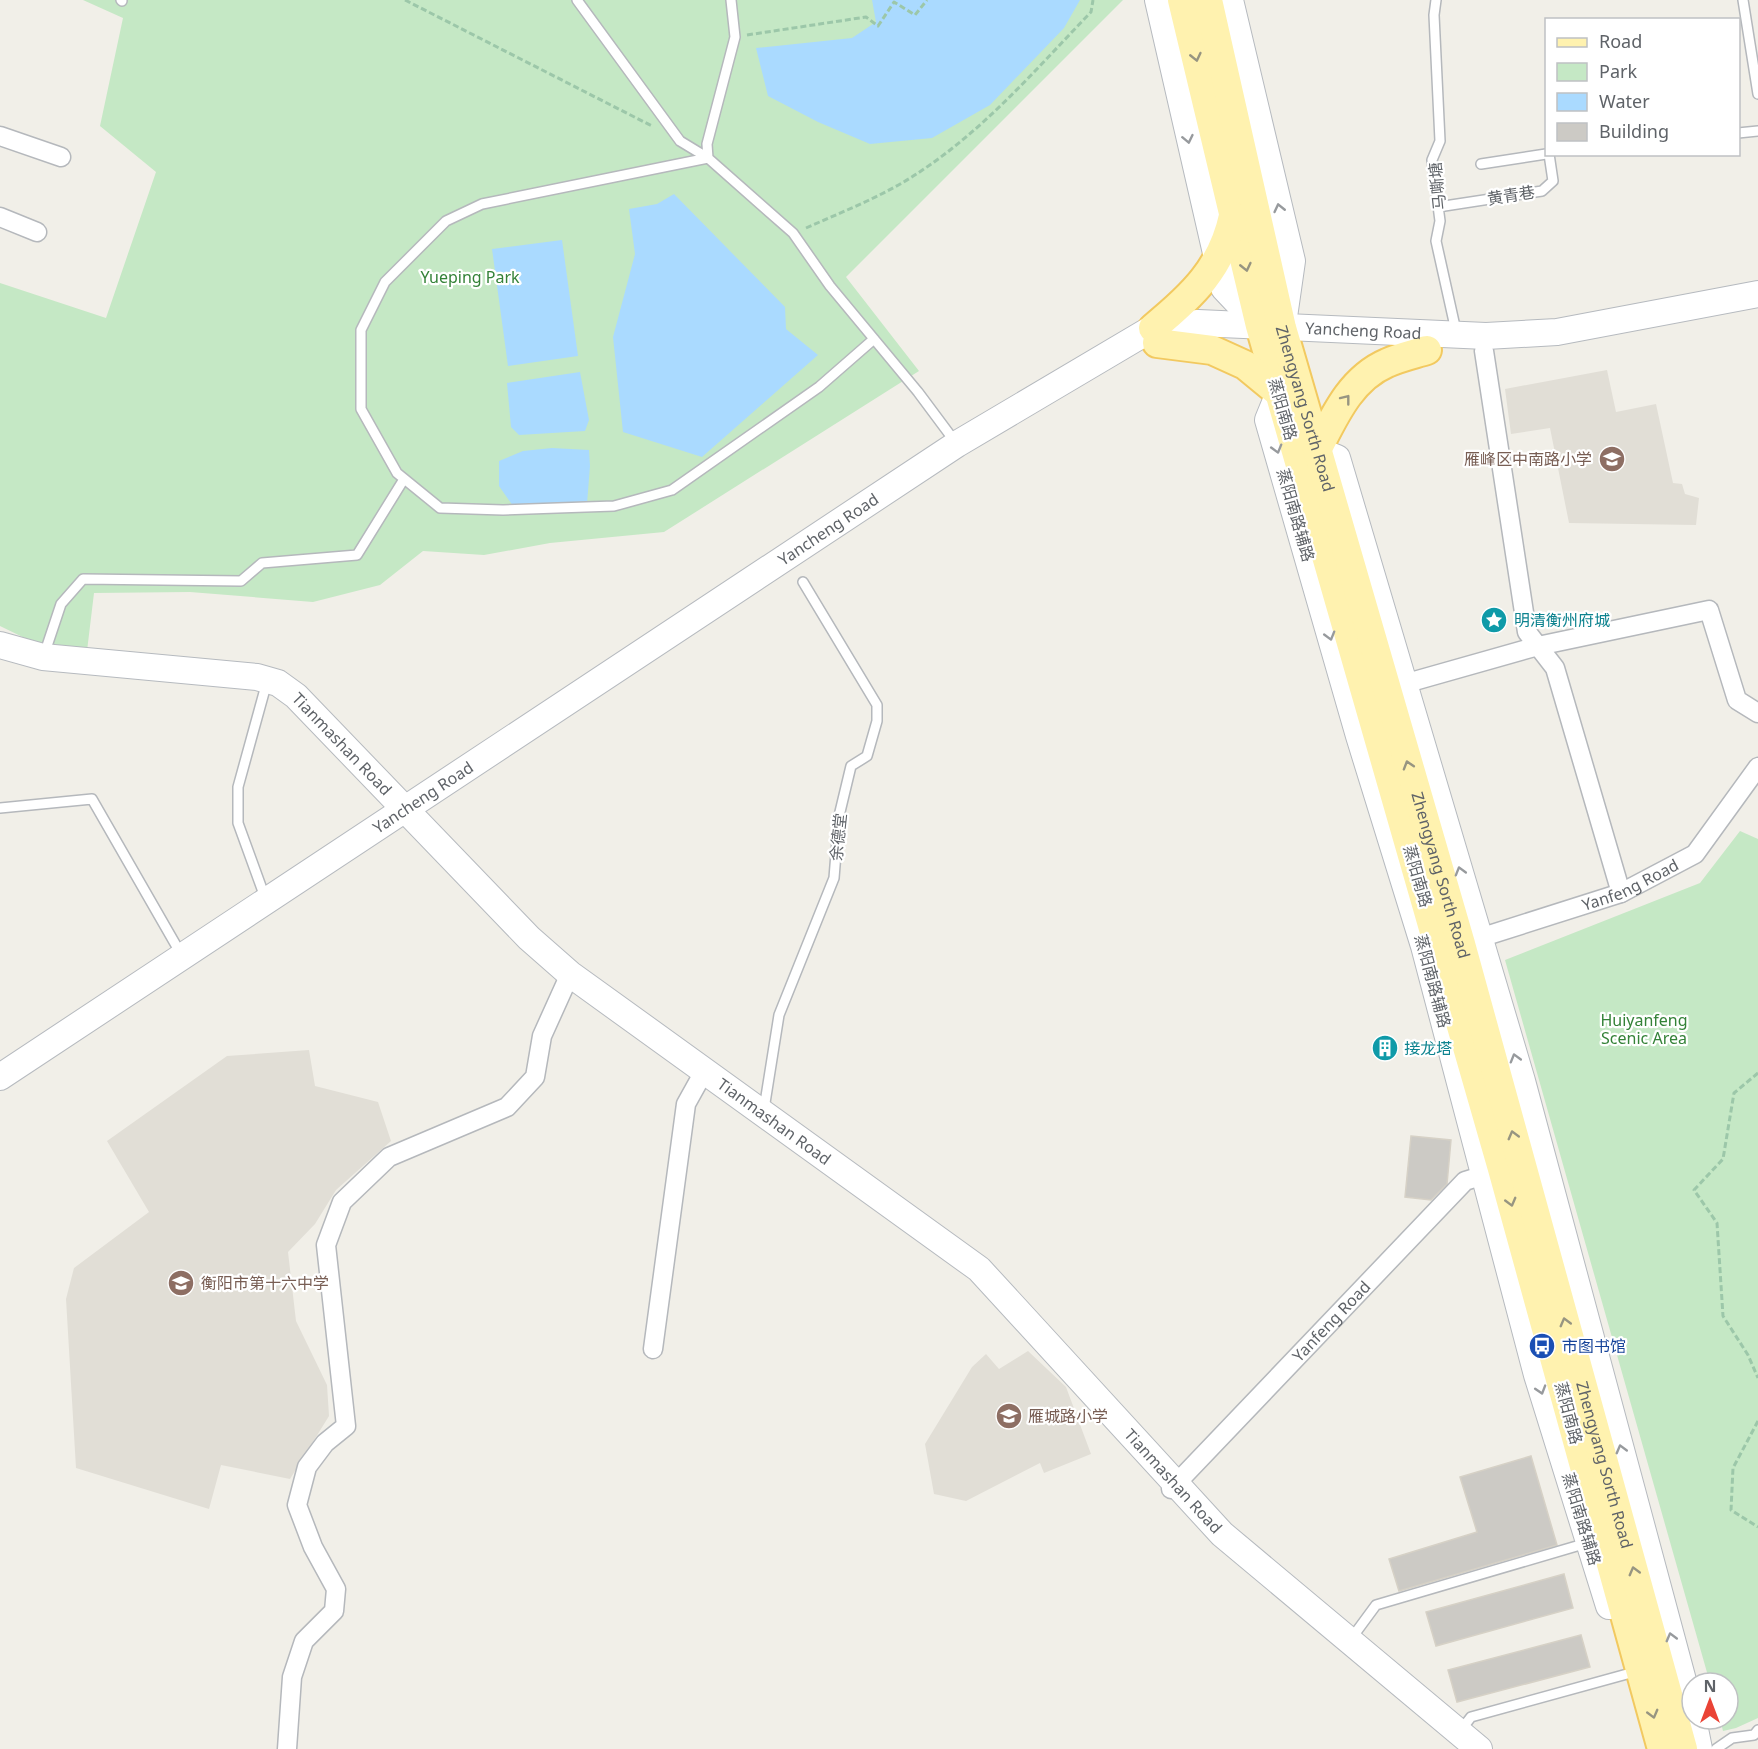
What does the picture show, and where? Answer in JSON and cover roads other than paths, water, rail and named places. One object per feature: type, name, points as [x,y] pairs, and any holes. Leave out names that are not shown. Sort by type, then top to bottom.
[{"type":"main road","name":"蒸阳南路","points":[[1182,0],[1233,214],[1274,335],[1279,393],[1596,1540],[1641,1671],[1662,1749]]},
{"type":"main road","name":"Zhengyang Sorth Road","points":[[1208,0],[1274,335],[1317,450],[1395,686],[1470,941],[1683,1749]]},
{"type":"main road","points":[[1233,214],[1229,234],[1218,261],[1155,335],[1212,350],[1245,365],[1279,393]]},
{"type":"main road","points":[[1317,450],[1342,402],[1362,379],[1385,363],[1427,350]]},
{"type":"street","points":[[1158,0],[1224,288],[1274,335],[1292,261],[1230,0]]},
{"type":"street","points":[[0,136],[61,158]]},
{"type":"street","points":[[0,216],[37,232]]},
{"type":"street","name":"Yancheng Road","points":[[1274,335],[1456,335],[1557,332],[1758,294]]},
{"type":"street","name":"Yancheng Road","points":[[0,1089],[957,444],[1155,335],[1198,322],[1274,335],[1427,350],[1484,351],[1558,346],[1758,309]]},
{"type":"street","name":"Yancheng Road","points":[[0,1077],[267,901],[406,816],[1155,335]]},
{"type":"street","points":[[1484,351],[1527,632],[1555,668],[1621,893]]},
{"type":"street","points":[[1395,686],[1539,646],[1709,610],[1737,700],[1758,713]]},
{"type":"street","name":"Tianmashan Road","points":[[0,645],[43,657],[257,677],[278,683],[297,696],[406,816]]},
{"type":"street","name":"Tianmashan Road","points":[[0,656],[40,667],[264,689],[292,705],[567,978],[975,1275],[1174,1487],[1222,1534],[1349,1641],[1461,1741]]},
{"type":"street","name":"Yanfeng Road","points":[[1470,941],[1621,893],[1695,854],[1758,767]]},
{"type":"street","points":[[1470,941],[1525,1093],[1680,1671]]},
{"type":"street","points":[[287,1749],[292,1677],[304,1641],[334,1611],[336,1589],[313,1547],[297,1505],[307,1467],[324,1443],[346,1426],[326,1245],[342,1202],[389,1157],[507,1107],[536,1077],[542,1036],[567,978]]},
{"type":"street","name":"Tianmashan Road","points":[[567,978],[764,1112],[979,1269],[1174,1487],[1220,1542],[1461,1741],[1479,1749]]},
{"type":"street","points":[[653,1348],[686,1104],[701,1077]]},
{"type":"street","name":"Yanfeng Road","points":[[1174,1487],[1465,1180],[1493,1172]]},
{"type":"street","points":[[1695,1731],[1699,1749]]},
{"type":"lane","points":[[577,0],[680,141],[708,158],[793,233],[830,286],[957,444]]},
{"type":"lane","points":[[708,158],[707,144],[735,37],[731,0]]},
{"type":"lane","name":"马嘶塘","points":[[1436,0],[1434,15],[1440,141],[1432,160],[1440,221],[1436,241],[1456,335]]},
{"type":"lane","points":[[1743,0],[1758,94]]},
{"type":"lane","points":[[1740,133],[1758,131]]},
{"type":"lane","points":[[1481,164],[1545,154]]},
{"type":"lane","name":"黄青巷","points":[[1438,207],[1542,191],[1553,181],[1548,156]]},
{"type":"lane","points":[[708,158],[482,204],[446,220],[385,282],[361,330],[361,409],[397,473],[440,508],[503,510],[614,506],[672,490],[819,387],[874,339]]},
{"type":"lane","points":[[43,657],[61,604],[83,579],[241,581],[262,563],[357,555],[404,479]]},
{"type":"lane","name":"余德堂","points":[[764,1112],[779,1015],[834,878],[839,816],[851,766],[867,756],[877,722],[877,705],[803,582]]},
{"type":"lane","points":[[264,689],[238,787],[238,823],[267,901]]},
{"type":"lane","points":[[0,808],[92,800],[183,956]]},
{"type":"lane","points":[[1349,1641],[1376,1605],[1596,1540]]},
{"type":"lane","points":[[1461,1741],[1471,1717],[1641,1671]]},
{"type":"lane","points":[[1716,1749],[1732,1738],[1754,1735],[1758,1730]]},
{"type":"water","points":[[872,0],[1080,0],[1064,28],[990,105],[932,138],[870,144],[818,122],[768,96],[756,48],[852,38],[876,22]]},
{"type":"water","points":[[674,194],[785,307],[786,329],[818,355],[702,457],[623,432],[613,337],[635,254],[629,209],[657,204]]},
{"type":"water","points":[[562,240],[578,356],[508,366],[492,249]]},
{"type":"water","points":[[580,372],[589,420],[585,431],[519,435],[511,427],[507,383]]},
{"type":"water","points":[[552,448],[589,450],[587,504],[513,506],[499,486],[499,461],[523,451]]},
{"type":"place","name":"雁峰区中南路小学","points":[[1612,459]]},
{"type":"place","name":"明清衡州府城","points":[[1494,620]]},
{"type":"place","name":"接龙塔","points":[[1385,1048]]},
{"type":"place","name":"衡阳市第十六中学","points":[[181,1283]]},
{"type":"place","name":"市图书馆","points":[[1542,1346]]},
{"type":"place","name":"雁城路小学","points":[[1009,1416]]},
{"type":"park label","name":"Yueping Park","points":[[470,277]]},
{"type":"park label","name":"Huiyanfeng Scenic Area","points":[[1644,1029]]}]
